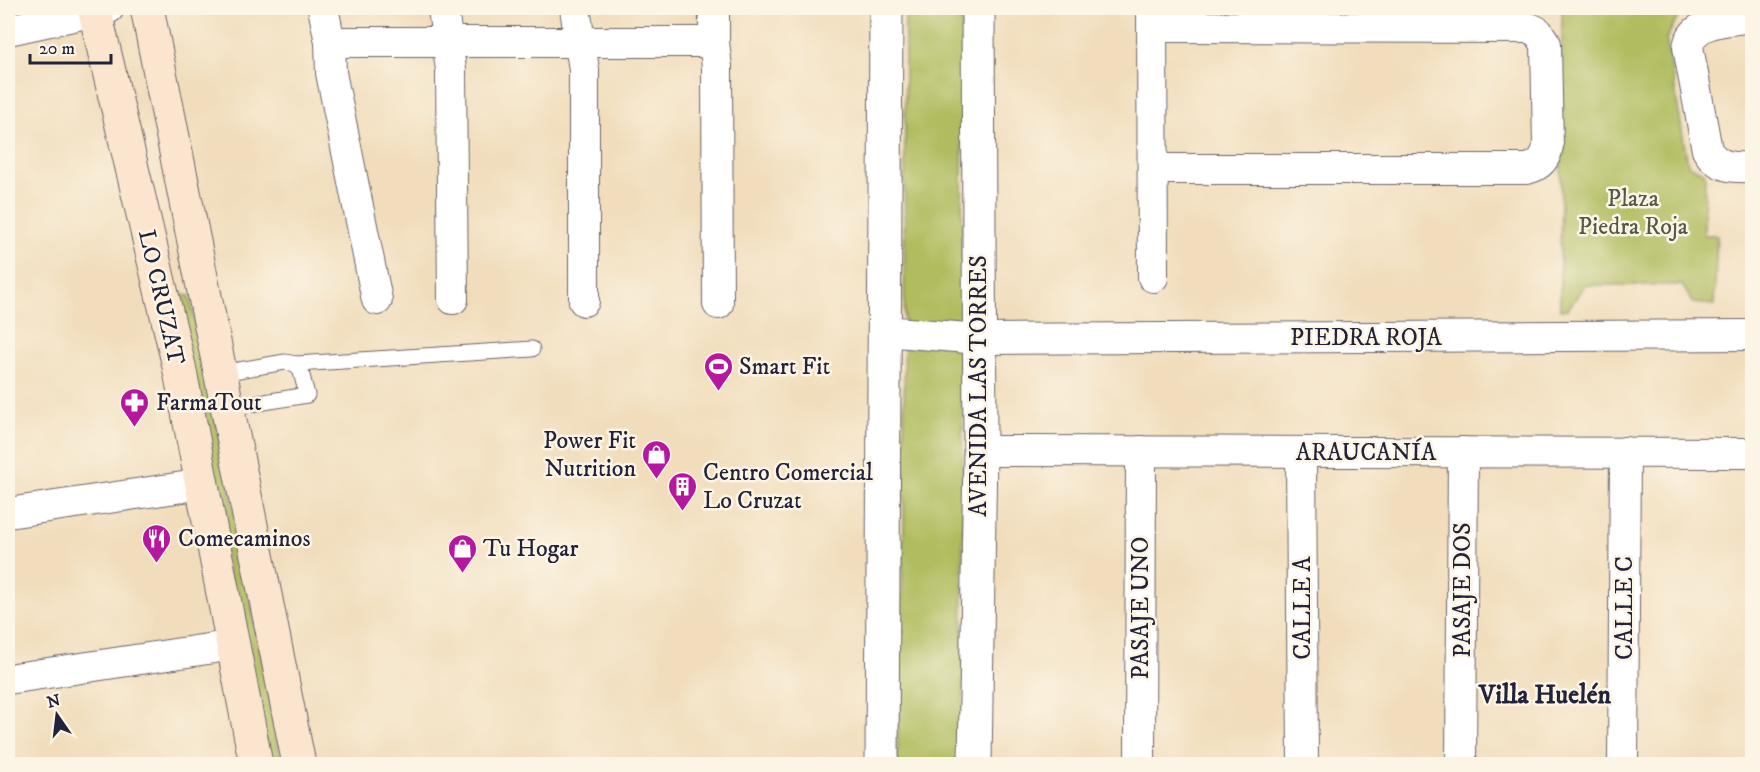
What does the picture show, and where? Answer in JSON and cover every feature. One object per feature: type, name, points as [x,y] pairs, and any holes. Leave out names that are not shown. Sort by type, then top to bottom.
[{"type":"main road","name":"LO CRUZAT","points":[[147,8],[299,765]]},
{"type":"main road","name":"LO CRUZAT","points":[[99,9],[179,366],[256,765]]},
{"type":"street","points":[[323,8],[330,42],[331,73],[377,300]]},
{"type":"street","points":[[443,8],[451,70],[453,299]]},
{"type":"street","points":[[576,8],[584,70],[584,301]]},
{"type":"street","points":[[714,8],[717,67],[718,304]]},
{"type":"street","points":[[882,765],[886,8]]},
{"type":"street","name":"AVENIDA LAS TORRES","points":[[975,765],[980,451],[978,8]]},
{"type":"street","points":[[8,30],[99,9]]},
{"type":"street","points":[[1153,169],[1527,169],[1534,167],[1540,163],[1548,146],[1546,44],[1538,32],[1530,28],[1153,17],[1153,169],[1153,277]]},
{"type":"street","points":[[1752,17],[1702,27],[1692,34],[1688,47],[1707,150],[1722,165],[1752,167]]},
{"type":"street","points":[[330,42],[714,42]]},
{"type":"street","name":"PIEDRA ROJA","points":[[885,331],[979,339],[1752,335]]},
{"type":"street","name":"ARAUCANÍA","points":[[980,451],[1752,453]]},
{"type":"street","name":"PASAJE UNO","points":[[1140,765],[1141,451]]},
{"type":"street","name":"CALLE A","points":[[1301,452],[1303,765]]},
{"type":"street","name":"PASAJE DOS","points":[[1461,765],[1463,452]]},
{"type":"street","name":"CALLE C","points":[[1623,765],[1624,452]]},
{"type":"street","points":[[8,513],[203,484]]},
{"type":"street","points":[[8,679],[234,645]]},
{"type":"lane","points":[[221,373],[285,362],[296,364],[532,350]]},
{"type":"lane","points":[[228,408],[307,395],[301,372],[296,364]]},
{"type":"green space","points":[[905,8],[962,8],[963,764],[897,764],[904,523]]},
{"type":"green space","name":"Plaza Piedra Roja","points":[[1562,8],[1683,8],[1666,39],[1688,165],[1705,173],[1704,235],[1717,235],[1714,305],[1693,303],[1682,285],[1585,285],[1568,309],[1560,310]]},
{"type":"green space","points":[[181,295],[190,296],[282,764],[266,764],[175,303]]},
{"type":"place","name":"Smart Fit","points":[[718,392]]},
{"type":"place","name":"FarmaTout","points":[[135,428]]},
{"type":"place","name":"Power Fit Nutrition","points":[[657,480]]},
{"type":"place","name":"Centro Comercial Lo Cruzat","points":[[682,512]]},
{"type":"place","name":"Comecaminos","points":[[157,564]]},
{"type":"place","name":"Tu Hogar","points":[[462,574]]},
{"type":"district","name":"Villa Huelén","points":[[1545,694]]}]
